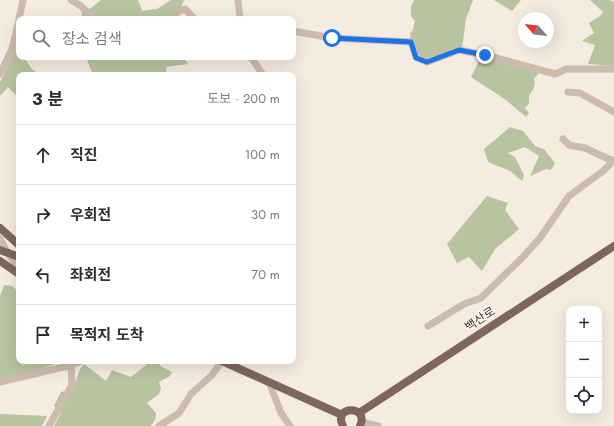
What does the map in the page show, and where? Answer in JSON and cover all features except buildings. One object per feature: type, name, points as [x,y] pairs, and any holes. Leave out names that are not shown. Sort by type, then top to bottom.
[{"type":"main road","points":[[0,228],[16,242]]},
{"type":"main road","points":[[603,254],[614,241]]},
{"type":"main road","name":"백산로","points":[[359,413],[614,246]]},
{"type":"main road","points":[[4,251],[16,256]]},
{"type":"main road","points":[[0,261],[16,272]]},
{"type":"main road","points":[[229,364],[342,415]]},
{"type":"main road","points":[[341,426],[342,415],[344,412],[350,410],[359,413],[360,424]]},
{"type":"street","points":[[20,16],[23,0]]},
{"type":"street","points":[[71,0],[82,6],[91,16]]},
{"type":"street","points":[[238,0],[240,16]]},
{"type":"street","points":[[176,16],[178,12],[184,9],[192,16]]},
{"type":"street","points":[[0,74],[12,49],[16,32]]},
{"type":"street","points":[[296,32],[332,38],[411,42],[416,58],[427,62],[459,50],[485,55],[555,74],[566,69],[614,69]]},
{"type":"street","points":[[254,60],[261,72]]},
{"type":"street","points":[[568,92],[580,93],[614,112]]},
{"type":"street","points":[[428,326],[464,304],[481,298],[540,238],[569,196],[614,161],[585,148],[569,145],[563,139]]},
{"type":"street","points":[[0,239],[4,251],[16,265]]},
{"type":"street","points":[[0,382],[68,364]]},
{"type":"street","points":[[49,426],[72,385],[72,364]]},
{"type":"street","points":[[159,426],[178,413],[191,394],[212,375],[220,364]]},
{"type":"street","points":[[269,382],[280,413],[290,426]]},
{"type":"street","points":[[360,424],[378,426]]},
{"type":"green space","points":[[101,0],[138,0],[142,11],[157,9],[171,0],[184,0],[178,16],[81,16],[82,12],[91,8]]},
{"type":"green space","points":[[414,0],[473,0],[466,19],[462,48],[429,60],[412,51],[410,34],[413,30],[415,21],[411,16],[411,7]]},
{"type":"green space","points":[[494,0],[521,0],[512,11]]},
{"type":"green space","points":[[590,0],[610,0],[614,2],[614,66],[588,64],[595,45],[582,41],[594,33],[589,23],[600,16],[603,12]]},
{"type":"green space","points":[[16,46],[16,60],[26,60],[36,72],[16,72],[16,95],[8,87],[0,96],[0,82]]},
{"type":"green space","points":[[481,57],[539,73],[534,79],[534,88],[529,95],[529,104],[525,108],[529,113],[526,117],[506,100],[471,77]]},
{"type":"green space","points":[[87,60],[186,60],[188,64],[166,67],[167,72],[92,72]]},
{"type":"green space","points":[[510,127],[523,131],[535,146],[544,149],[555,163],[551,170],[546,169],[530,176],[539,156],[525,147],[508,153],[515,157],[524,175],[522,181],[510,171],[488,162],[484,149]]},
{"type":"green space","points":[[487,196],[508,203],[505,210],[519,229],[495,249],[482,271],[469,257],[457,263],[447,244]]},
{"type":"green space","points":[[4,285],[12,286],[16,289],[16,364],[55,364],[32,372],[0,379],[0,296]]},
{"type":"green space","points":[[84,364],[106,381],[112,370],[131,377],[147,364],[159,364],[172,372],[170,376],[159,382],[161,389],[159,394],[147,403],[156,413],[155,420],[151,426],[54,426],[61,413],[54,406],[61,392],[73,389],[80,369]]},
{"type":"green space","points":[[0,414],[47,416],[42,426],[0,426]]},
{"type":"route","points":[[332,38],[411,42],[416,58],[427,62],[459,50],[485,55]]}]
